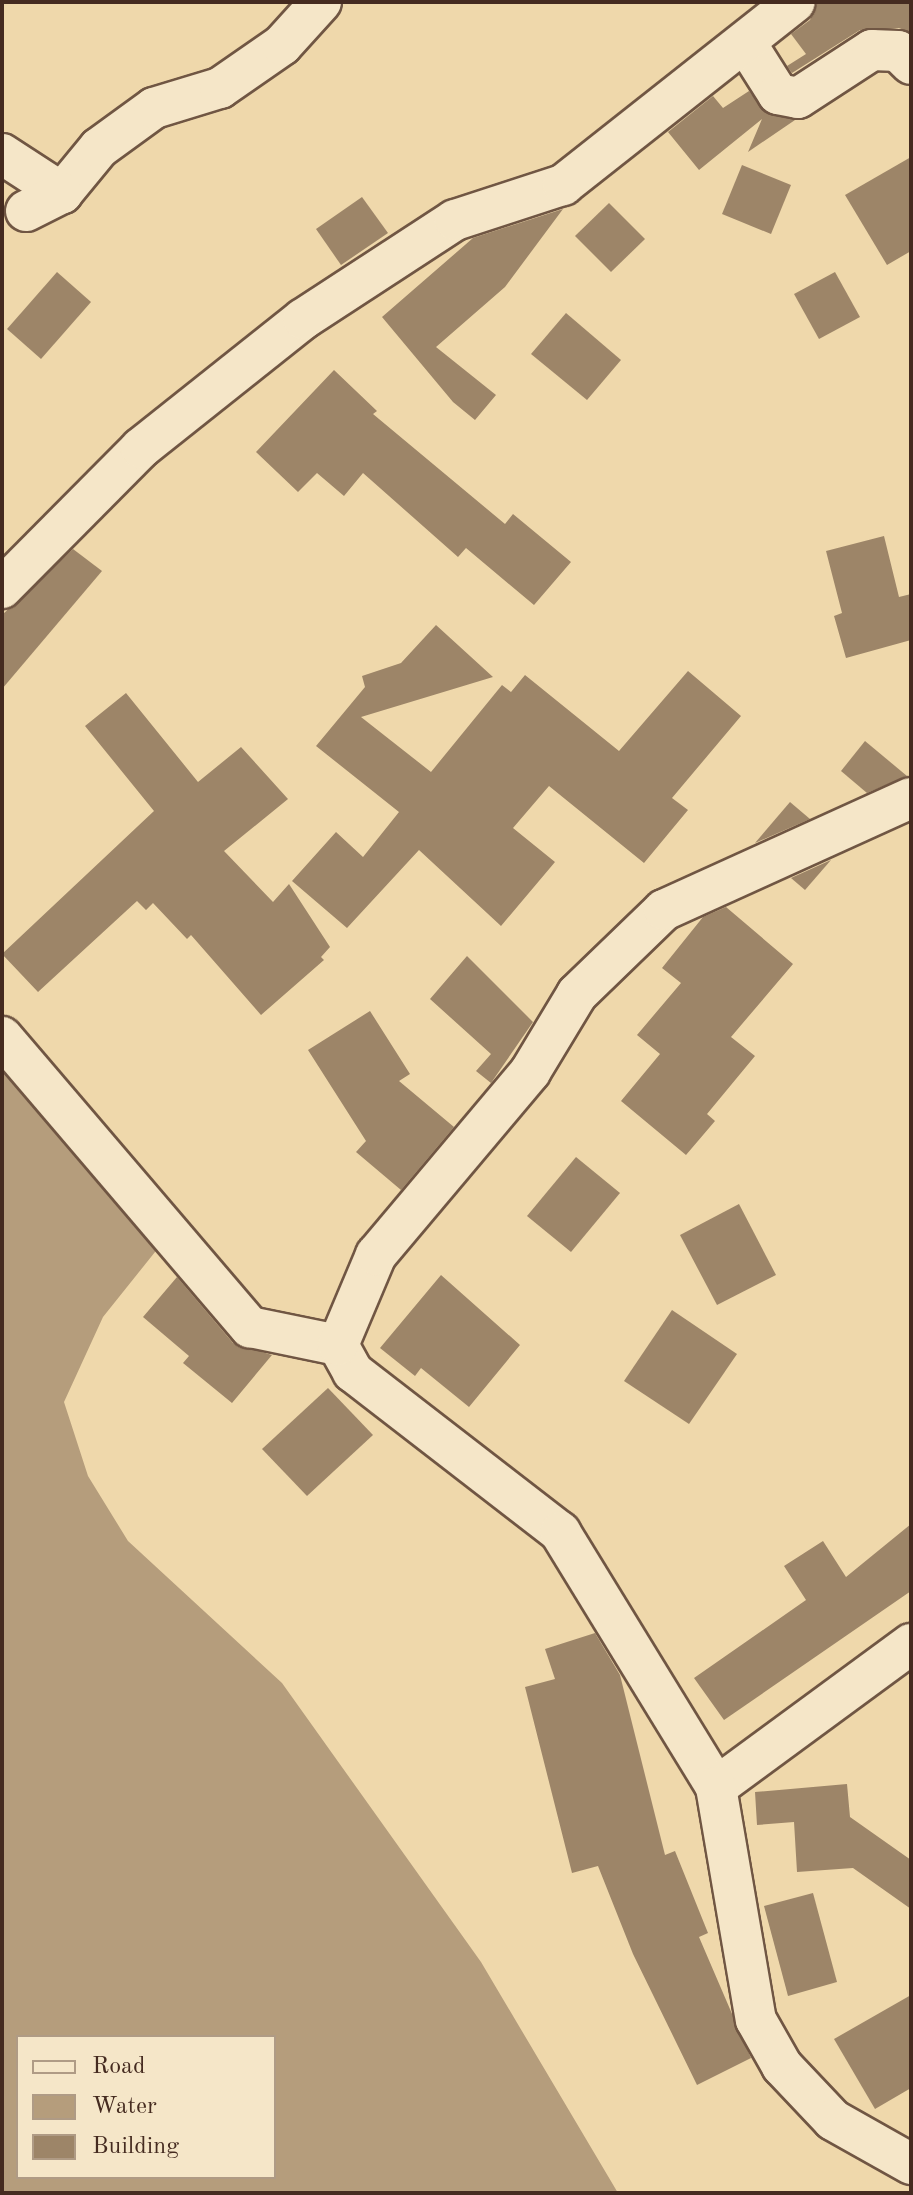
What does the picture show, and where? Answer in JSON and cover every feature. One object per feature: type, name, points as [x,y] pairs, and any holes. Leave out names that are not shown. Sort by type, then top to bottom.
[{"type":"street","points":[[26,211],[62,193],[99,148],[154,108],[220,88],[282,45],[321,2]]},
{"type":"street","points":[[2,588],[141,448],[303,319],[455,220],[563,185],[747,45],[795,2]]},
{"type":"street","points":[[747,45],[778,94],[798,98],[872,50],[898,51],[911,64]]},
{"type":"street","points":[[2,154],[62,193]]},
{"type":"street","points":[[338,1345],[376,1255],[530,1072],[577,994],[664,910],[911,798]]},
{"type":"street","points":[[2,1037],[250,1327],[338,1345],[353,1372],[560,1532],[716,1787],[756,2020],[782,2066],[833,2120],[911,2164]]},
{"type":"street","points":[[716,1787],[911,1644]]},
{"type":"water","points":[[2,1046],[163,1242],[103,1317],[64,1402],[88,1476],[128,1541],[282,1683],[481,1962],[618,2193],[2,2193]]},
{"type":"building","points":[[818,2],[911,2],[911,33],[899,28],[860,30],[792,73],[787,66],[806,54],[791,34],[810,20]]},
{"type":"building","points":[[749,91],[766,113],[795,120],[748,152],[762,119],[699,170],[668,132],[713,96],[723,108]]},
{"type":"building","points":[[911,157],[911,251],[887,265],[845,195]]},
{"type":"building","points":[[742,165],[791,185],[771,234],[722,214]]},
{"type":"building","points":[[362,197],[388,233],[341,265],[316,229]]},
{"type":"building","points":[[609,203],[645,239],[611,272],[575,236]]},
{"type":"building","points":[[563,209],[505,287],[436,347],[496,395],[475,420],[453,402],[382,317],[473,238]]},
{"type":"building","points":[[57,272],[91,302],[41,359],[7,329]]},
{"type":"building","points":[[835,272],[860,317],[819,339],[794,294]]},
{"type":"building","points":[[566,313],[621,360],[587,400],[531,354]]},
{"type":"building","points":[[334,370],[377,411],[373,414],[505,524],[513,514],[571,562],[534,605],[466,548],[458,557],[363,473],[344,496],[317,473],[298,492],[256,452]]},
{"type":"building","points":[[884,536],[899,597],[911,594],[911,640],[846,658],[834,616],[842,613],[826,551]]},
{"type":"building","points":[[73,549],[102,571],[2,689],[2,615]]},
{"type":"building","points":[[436,625],[493,677],[361,717],[431,772],[502,685],[511,692],[525,675],[619,751],[688,671],[741,716],[672,798],[688,810],[644,863],[549,786],[513,828],[555,862],[501,926],[419,850],[347,928],[292,881],[336,832],[363,857],[399,812],[316,746],[365,687],[362,676],[401,663]]},
{"type":"building","points":[[126,693],[198,782],[241,747],[288,799],[224,851],[273,902],[289,884],[330,947],[321,957],[324,960],[261,1015],[191,935],[187,939],[153,903],[146,910],[137,901],[38,992],[2,954],[154,811],[85,726]]},
{"type":"building","points":[[865,741],[907,776],[867,793],[841,771]]},
{"type":"building","points":[[790,802],[810,819],[755,843]]},
{"type":"building","points":[[831,860],[805,890],[791,878]]},
{"type":"building","points":[[726,907],[793,964],[731,1037],[755,1056],[707,1114],[715,1121],[686,1155],[621,1101],[660,1054],[637,1035],[681,983],[662,968],[703,917]]},
{"type":"building","points":[[467,956],[533,1022],[491,1083],[476,1071],[491,1054],[430,999]]},
{"type":"building","points":[[370,1011],[410,1074],[399,1081],[454,1127],[401,1190],[356,1152],[366,1141],[308,1050]]},
{"type":"building","points":[[576,1157],[620,1193],[571,1252],[527,1216]]},
{"type":"building","points":[[739,1204],[776,1275],[717,1305],[680,1235]]},
{"type":"building","points":[[441,1275],[520,1345],[469,1407],[421,1368],[415,1376],[380,1348]]},
{"type":"building","points":[[177,1277],[233,1343],[272,1355],[232,1403],[183,1363],[189,1356],[143,1317]]},
{"type":"building","points":[[672,1310],[737,1354],[689,1424],[624,1381]]},
{"type":"building","points":[[328,1388],[373,1435],[307,1496],[262,1449]]},
{"type":"building","points":[[911,1524],[911,1591],[724,1720],[694,1678],[806,1600],[784,1566],[823,1541],[846,1577]]},
{"type":"building","points":[[595,1633],[620,1675],[665,1855],[675,1851],[708,1933],[699,1937],[751,2058],[697,2085],[633,1954],[598,1866],[572,1873],[525,1687],[555,1679],[545,1649]]},
{"type":"building","points":[[847,1784],[850,1817],[911,1860],[911,1909],[853,1868],[797,1872],[794,1822],[757,1825],[755,1792]]},
{"type":"building","points":[[813,1893],[837,1982],[788,1996],[764,1906]]},
{"type":"building","points":[[911,1995],[911,2088],[875,2109],[834,2039]]}]
